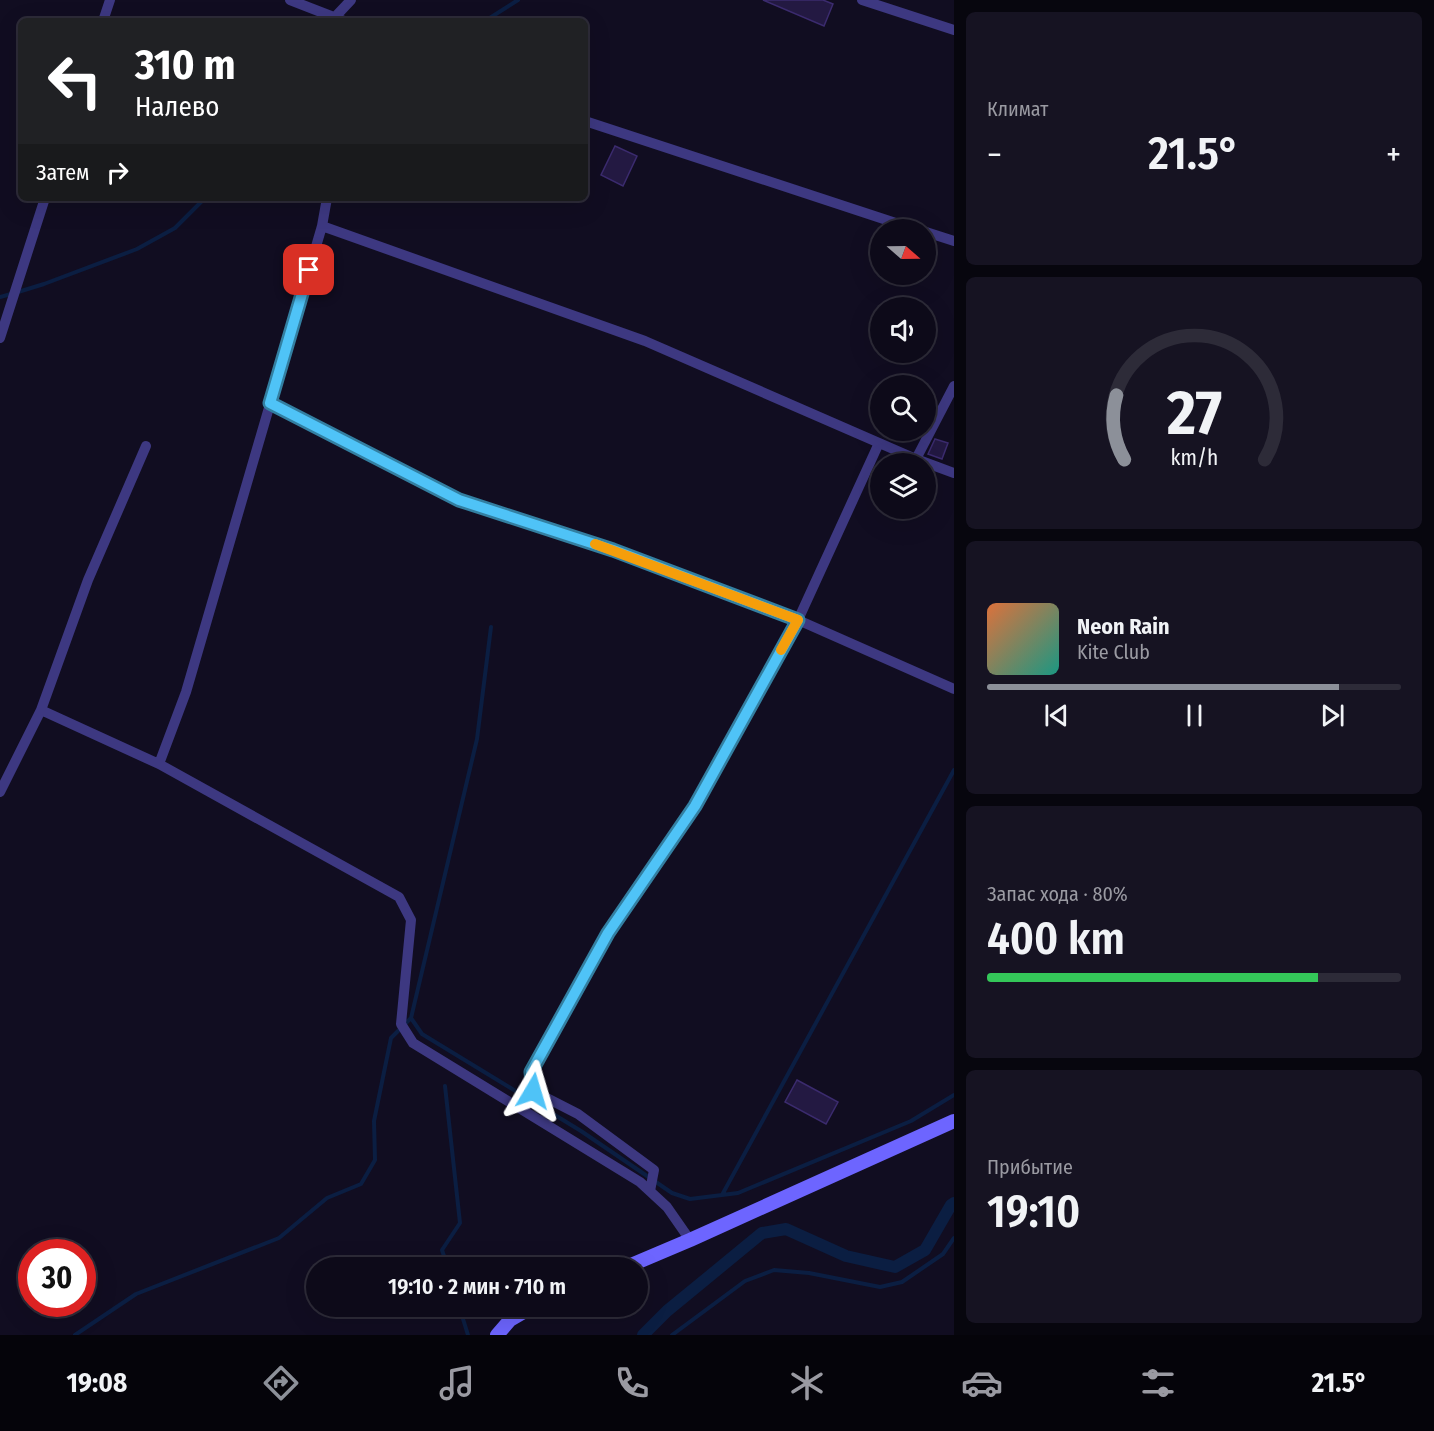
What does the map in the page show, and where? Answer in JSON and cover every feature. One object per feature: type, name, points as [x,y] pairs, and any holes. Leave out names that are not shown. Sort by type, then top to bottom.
[{"type":"street","points":[[104,18],[110,0]]},
{"type":"street","points":[[290,0],[337,18]]},
{"type":"street","points":[[341,18],[351,0]]},
{"type":"street","points":[[862,0],[954,30]]},
{"type":"street","points":[[588,122],[883,219]]},
{"type":"street","points":[[0,338],[44,201]]},
{"type":"street","points":[[159,764],[186,692],[322,226],[326,201]]},
{"type":"street","points":[[322,226],[645,340],[902,453]]},
{"type":"street","points":[[936,236],[954,242]]},
{"type":"street","points":[[919,453],[954,386]]},
{"type":"street","points":[[270,403],[459,500],[613,550],[798,620],[954,689]]},
{"type":"street","points":[[650,1191],[654,1170],[578,1114],[533,1091],[531,1072],[608,933],[695,806],[798,620],[879,443]]},
{"type":"street","points":[[0,792],[41,710],[88,580],[146,446]]},
{"type":"street","points":[[936,466],[954,473]]},
{"type":"street","points":[[41,710],[159,764],[399,897],[411,920],[401,1024],[413,1043],[640,1182],[667,1207],[690,1240]]},
{"type":"street","points":[[648,1258],[954,1121]]},
{"type":"street","points":[[496,1335],[515,1317]]},
{"type":"building","points":[[763,0],[823,0],[833,4],[824,26]]},
{"type":"building","points":[[615,146],[637,156],[623,186],[601,175]]},
{"type":"building","points":[[936,439],[948,443],[942,459],[936,457],[936,453],[928,453]]},
{"type":"building","points":[[797,1080],[838,1102],[826,1124],[785,1102]]},
{"type":"waterway","points":[[490,18],[518,0]]},
{"type":"waterway","points":[[18,292],[137,249],[175,228],[202,201]]},
{"type":"waterway","points":[[0,297],[11,294]]},
{"type":"waterway","points":[[75,1335],[136,1294],[279,1238],[327,1198],[361,1184],[375,1160],[374,1121],[391,1038],[411,1018],[477,739],[491,627]]},
{"type":"waterway","points":[[722,1195],[954,770]]},
{"type":"waterway","points":[[411,1018],[422,1034],[581,1131],[672,1193],[690,1199],[738,1193],[911,1121],[954,1095]]},
{"type":"waterway","points":[[444,1257],[442,1250],[460,1223],[445,1086]]},
{"type":"waterway","points":[[643,1335],[667,1311],[762,1233],[786,1229],[846,1256],[895,1267],[925,1250],[954,1203]]},
{"type":"waterway","points":[[672,1335],[745,1281],[774,1270],[809,1273],[880,1287],[902,1282],[943,1254],[954,1238]]},
{"type":"waterway","points":[[462,1317],[468,1335]]},
{"type":"slow traffic","points":[[595,544],[798,620],[781,650]]},
{"type":"route","points":[[309,270],[270,403],[459,500],[613,550],[798,620],[695,806],[608,933],[531,1072],[533,1091]]}]
